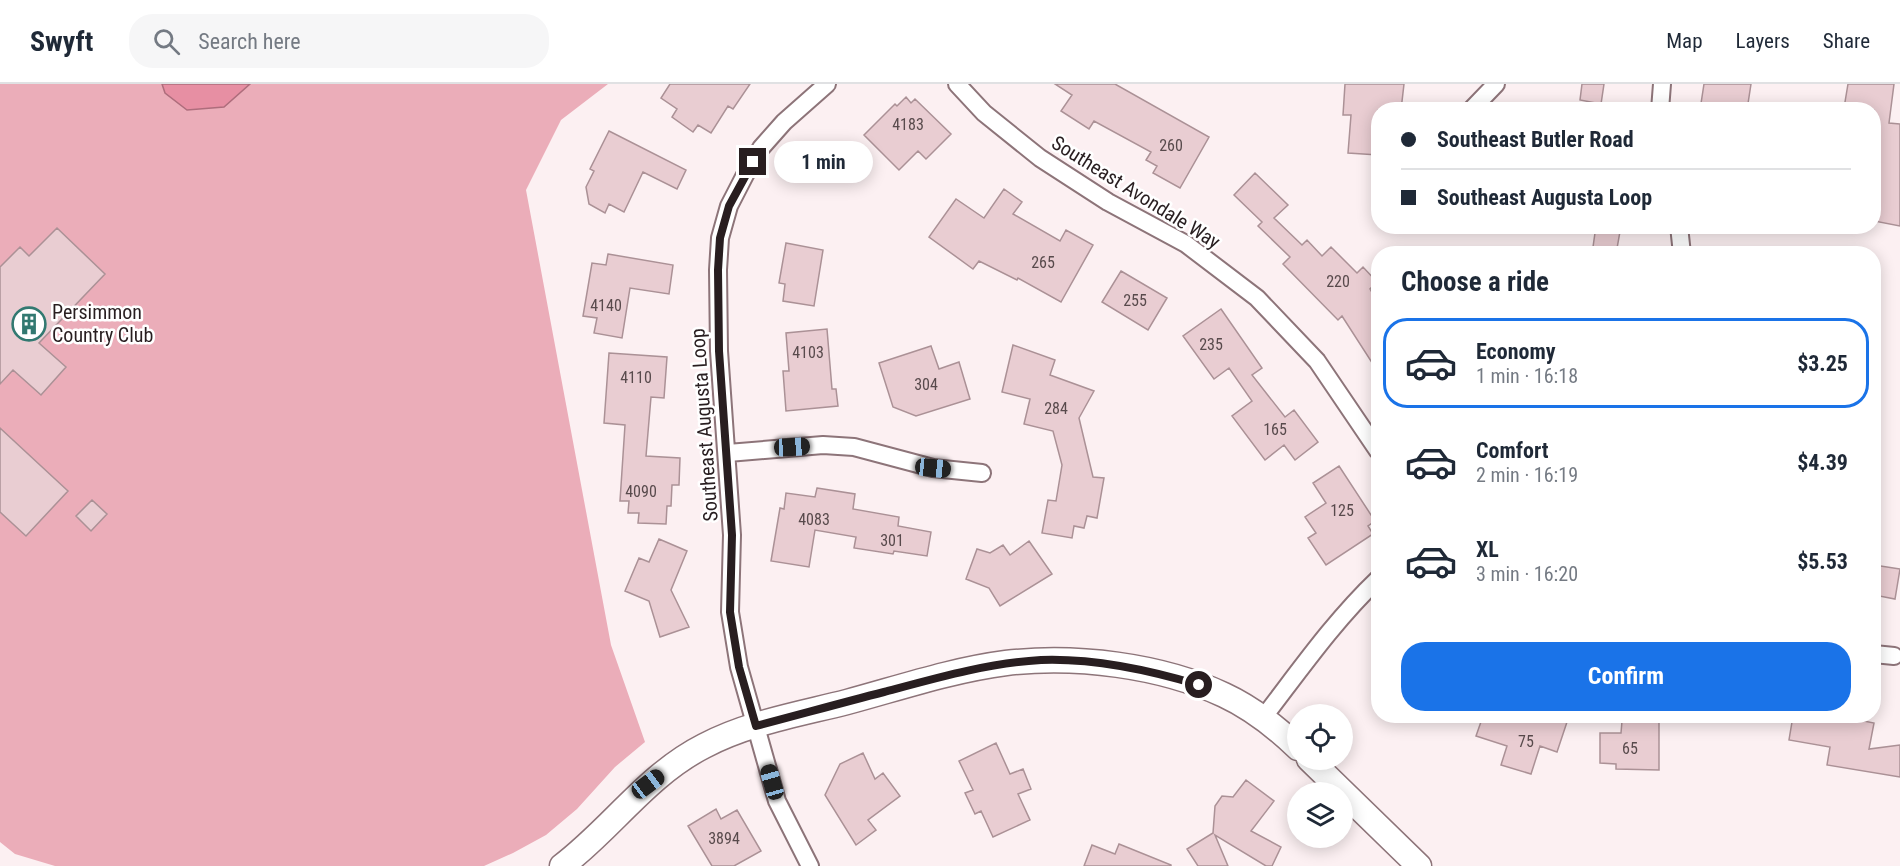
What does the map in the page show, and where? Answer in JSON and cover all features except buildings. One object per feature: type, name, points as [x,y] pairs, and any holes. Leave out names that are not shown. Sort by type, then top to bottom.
[{"type":"main road","points":[[562,866],[599,836],[648,784],[704,746],[756,726],[943,676],[1005,664],[1043,660],[1116,665],[1174,677],[1225,695],[1263,718],[1287,739]]},
{"type":"main road","points":[[1320,770],[1419,866]]},
{"type":"street","name":"Southeast Augusta Loop","points":[[810,866],[777,801],[739,667],[730,612],[732,535],[719,351],[718,270],[720,238],[729,206],[761,148],[784,122],[827,84]]},
{"type":"street","name":"Southeast Avondale Way","points":[[957,84],[984,113],[1040,158],[1108,202],[1186,244],[1257,298],[1317,361],[1371,440]]},
{"type":"street","points":[[1479,102],[1496,84]]},
{"type":"street","points":[[1661,102],[1662,84]]},
{"type":"street","points":[[728,453],[823,445],[854,447],[933,468],[982,473]]},
{"type":"street","points":[[1263,718],[1330,630],[1371,586]]},
{"type":"street","points":[[1881,655],[1894,656]]},
{"type":"shaded area","name":"Persimmon Country Club","points":[[0,84],[608,84],[561,120],[526,190],[611,645],[645,742],[615,767],[577,809],[546,835],[484,866],[55,866],[15,854],[0,842]]},
{"type":"shaded area","points":[[162,84],[250,84],[224,107],[187,110],[165,93]]},
{"type":"place","name":"Persimmon Country Club","points":[[29,324]]},
{"type":"route","points":[[753,162],[729,206],[720,238],[718,270],[719,351],[732,535],[730,612],[739,667],[756,726],[943,676],[1005,664],[1043,660],[1116,665],[1174,677],[1199,685]]}]
